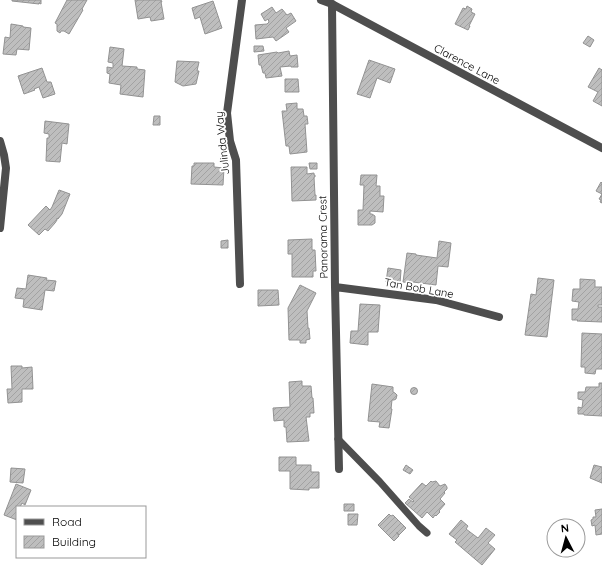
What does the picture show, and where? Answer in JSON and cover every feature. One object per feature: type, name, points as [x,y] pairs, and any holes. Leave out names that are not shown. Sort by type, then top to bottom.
[{"type":"street","name":"Julinda Way","points":[[240,284],[236,160],[230,141],[227,113],[242,0]]},
{"type":"street","name":"Clarence Lane","points":[[321,0],[332,4],[602,148]]},
{"type":"street","name":"Panorama Crest","points":[[332,4],[335,286],[339,469]]},
{"type":"street","points":[[0,141],[6,168],[0,228]]},
{"type":"street","name":"Tan Bob Lane","points":[[335,286],[436,300],[499,317]]},
{"type":"lane","points":[[338,439],[427,533]]},
{"type":"building","points":[[41,0],[41,4],[12,1]]},
{"type":"building","points":[[67,0],[87,0],[69,34],[64,31],[61,31],[60,33],[57,31],[57,24],[55,23]]},
{"type":"building","points":[[135,0],[161,0],[164,19],[151,21],[150,17],[138,19]]},
{"type":"building","points":[[213,1],[222,28],[205,34],[200,17],[195,19],[192,8]]},
{"type":"building","points":[[467,6],[472,9],[471,12],[475,14],[468,30],[455,24],[463,8],[466,9]]},
{"type":"building","points":[[272,7],[276,13],[282,9],[287,15],[291,13],[296,21],[286,28],[289,32],[276,41],[273,37],[256,39],[255,25],[267,24],[269,22],[268,19],[265,21],[261,14]]},
{"type":"building","points":[[11,24],[31,28],[29,50],[17,49],[16,55],[3,54],[5,37],[10,38]]},
{"type":"building","points":[[588,36],[594,40],[590,47],[583,43]]},
{"type":"building","points":[[254,46],[263,46],[264,51],[254,52]]},
{"type":"building","points":[[110,47],[124,49],[122,66],[137,67],[137,69],[145,70],[143,97],[120,94],[121,85],[109,83],[110,74],[107,73],[107,67],[113,68],[113,63],[108,62]]},
{"type":"building","points":[[289,51],[290,56],[297,55],[298,67],[280,67],[282,76],[266,78],[261,65],[259,65],[258,55]]},
{"type":"building","points":[[369,60],[395,69],[390,83],[377,78],[370,98],[357,94]]},
{"type":"building","points":[[177,61],[199,62],[197,71],[199,71],[196,84],[183,86],[175,82]]},
{"type":"building","points":[[42,68],[47,82],[51,82],[55,94],[43,98],[39,87],[24,94],[18,76]]},
{"type":"building","points":[[599,68],[602,70],[602,106],[593,101],[598,92],[588,87]]},
{"type":"building","points":[[285,79],[298,79],[299,92],[285,92]]},
{"type":"building","points":[[297,103],[297,109],[303,109],[304,116],[307,116],[308,124],[305,124],[307,152],[290,154],[289,146],[286,146],[282,111],[287,111],[286,104]]},
{"type":"building","points":[[154,116],[160,116],[160,125],[153,125]]},
{"type":"building","points":[[45,121],[69,124],[67,144],[62,143],[60,162],[46,161],[47,138],[49,138],[49,134],[44,133]]},
{"type":"building","points":[[194,163],[214,163],[214,167],[224,168],[223,185],[191,184],[192,166],[194,166]]},
{"type":"building","points":[[309,163],[317,163],[317,169],[310,169]]},
{"type":"building","points":[[291,167],[307,167],[307,174],[314,173],[316,200],[292,201]]},
{"type":"building","points":[[361,175],[377,175],[376,186],[380,186],[380,196],[384,196],[383,212],[370,211],[370,214],[375,216],[375,223],[372,225],[358,225],[358,210],[363,210],[364,185],[360,185]]},
{"type":"building","points":[[601,182],[602,183],[602,194],[596,191]]},
{"type":"building","points":[[59,190],[70,194],[62,214],[58,219],[57,218],[55,223],[48,231],[45,229],[39,235],[28,225],[46,206],[50,210]]},
{"type":"building","points":[[602,194],[602,203],[599,199]]},
{"type":"building","points":[[312,239],[312,250],[315,250],[316,271],[313,271],[313,277],[292,277],[292,254],[288,254],[288,240]]},
{"type":"building","points":[[228,240],[228,248],[221,248],[221,241]]},
{"type":"building","points":[[439,241],[451,243],[448,267],[438,266],[436,285],[403,282],[407,253],[437,258]]},
{"type":"building","points":[[388,268],[401,270],[400,284],[386,282]]},
{"type":"building","points":[[28,275],[56,281],[54,291],[45,290],[42,310],[23,307],[24,299],[15,298],[17,288],[26,289]]},
{"type":"building","points":[[538,278],[554,280],[547,337],[525,335],[531,294],[536,295]]},
{"type":"building","points":[[580,279],[595,280],[595,287],[602,287],[602,305],[598,305],[598,307],[602,307],[602,322],[572,320],[572,309],[578,309],[579,302],[572,301],[573,289],[580,289]]},
{"type":"building","points":[[300,285],[316,293],[307,311],[310,339],[306,340],[306,343],[300,343],[300,340],[289,340],[288,308]]},
{"type":"building","points":[[258,290],[278,290],[279,305],[258,306]]},
{"type":"building","points":[[360,304],[380,305],[378,332],[368,332],[368,345],[350,343],[351,331],[358,331]]},
{"type":"building","points":[[582,333],[602,334],[602,369],[596,369],[595,374],[585,373],[585,367],[581,367]]},
{"type":"building","points":[[11,366],[22,366],[22,368],[32,367],[33,389],[22,389],[22,402],[8,403],[7,389],[12,389]]},
{"type":"building","points":[[302,381],[302,386],[311,386],[313,398],[314,413],[310,413],[310,417],[306,417],[309,441],[287,442],[284,420],[274,421],[273,408],[290,407],[289,382]]},
{"type":"building","points":[[599,383],[602,383],[602,416],[578,414],[578,407],[582,408],[583,400],[578,399],[578,392],[585,392],[586,387],[599,387]]},
{"type":"building","points":[[372,384],[393,387],[393,392],[397,395],[396,399],[392,400],[389,428],[379,427],[380,422],[368,421]]},
{"type":"building","points":[[414,387],[417,388],[417,394],[414,395],[411,394],[410,391],[411,388]]},
{"type":"building","points":[[279,457],[296,457],[296,465],[311,465],[311,472],[319,472],[319,488],[309,488],[309,490],[290,489],[290,471],[279,471]]},
{"type":"building","points":[[406,465],[413,470],[410,474],[403,470]]},
{"type":"building","points":[[594,465],[602,467],[602,483],[590,478]]},
{"type":"building","points":[[11,468],[25,469],[23,483],[10,482]]},
{"type":"building","points":[[431,481],[436,481],[440,486],[445,484],[447,487],[444,492],[445,493],[440,499],[445,504],[439,511],[440,512],[433,518],[427,512],[422,518],[405,503],[409,499],[413,502],[414,501],[409,497],[422,483],[426,486]]},
{"type":"building","points":[[16,484],[31,490],[25,505],[22,503],[20,506],[16,506],[16,520],[4,515]]},
{"type":"building","points":[[344,504],[354,504],[354,511],[344,511]]},
{"type":"building","points":[[602,509],[602,534],[596,535],[595,525],[592,526],[591,520],[593,517],[596,517],[595,510]]},
{"type":"building","points":[[348,514],[358,514],[357,525],[348,525]]},
{"type":"building","points":[[389,514],[391,516],[393,515],[406,528],[399,535],[397,532],[399,536],[394,541],[378,525]]},
{"type":"building","points":[[461,520],[468,526],[466,529],[478,538],[486,528],[495,535],[488,543],[495,549],[482,565],[455,542],[457,540],[449,534]]}]
